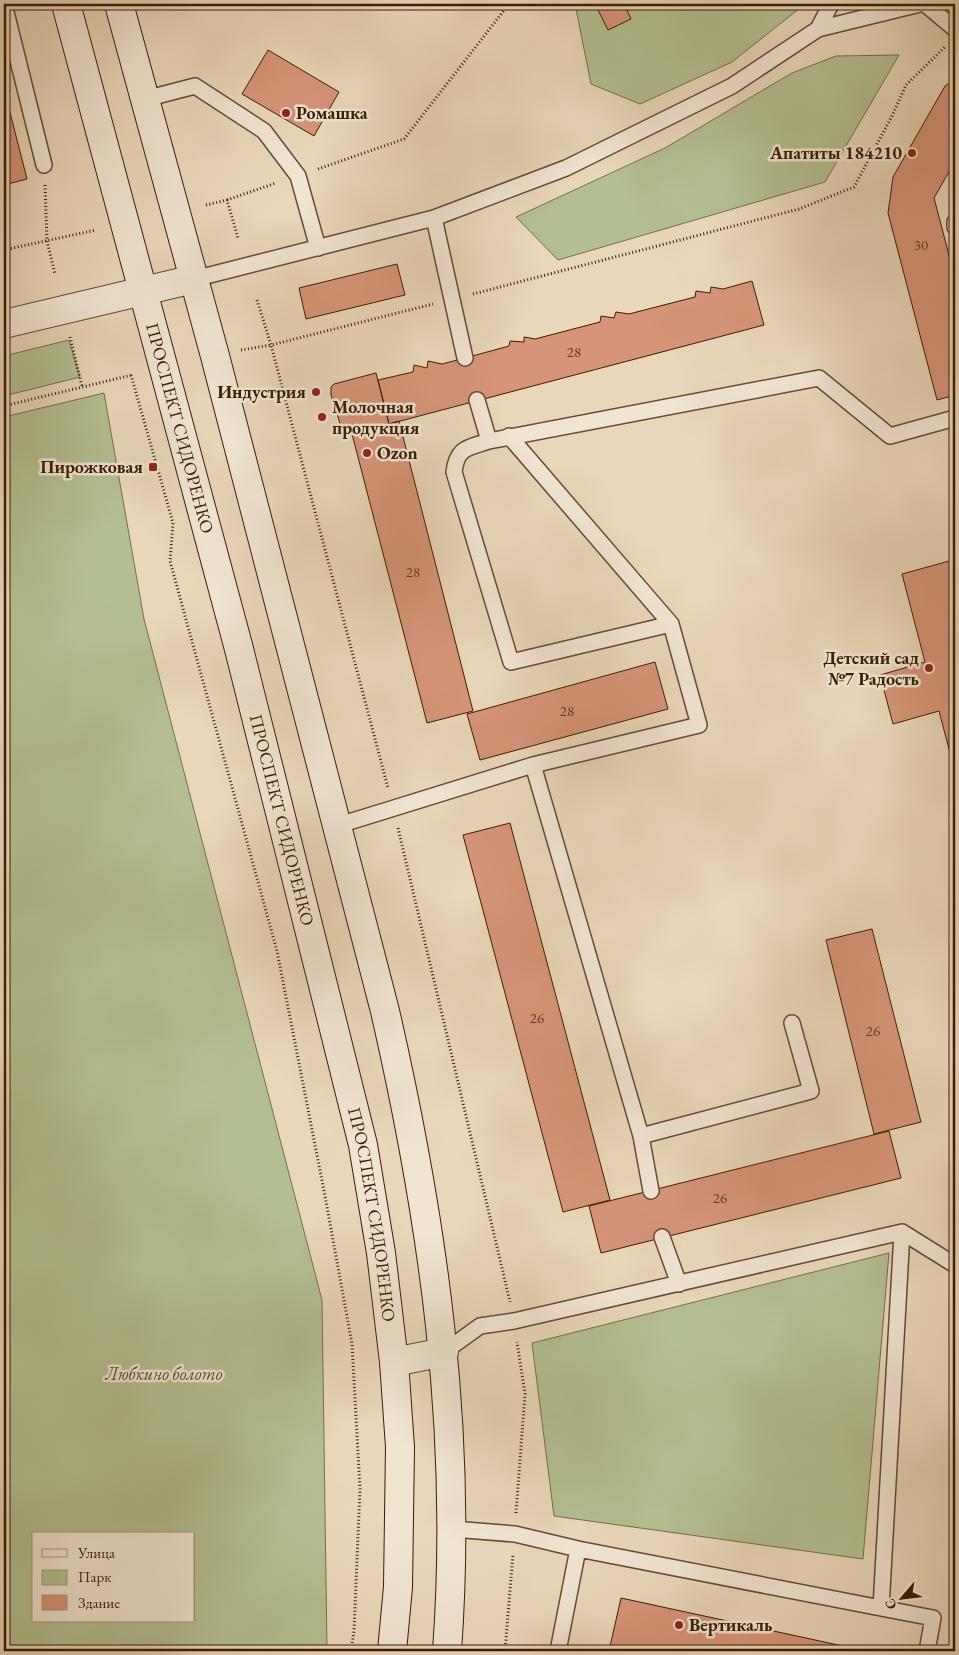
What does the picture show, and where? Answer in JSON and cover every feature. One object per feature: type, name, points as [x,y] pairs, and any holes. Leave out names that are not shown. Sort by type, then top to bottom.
[{"type":"main road","name":"ПРОСПЕКТ СИДОРЕНКО","points":[[66,4],[242,658],[363,1145],[381,1254],[394,1362],[400,1446],[398,1587],[392,1651]]},
{"type":"main road","points":[[119,4],[194,279],[385,1011],[407,1105],[423,1199],[444,1352],[451,1441],[453,1529],[447,1651]]},
{"type":"main road","points":[[4,324],[194,279]]},
{"type":"main road","points":[[394,1362],[444,1352]]},
{"type":"lane","points":[[4,4],[44,165]]},
{"type":"lane","points":[[818,28],[831,4]]},
{"type":"lane","points":[[194,279],[434,218],[566,168],[732,86],[818,28],[920,4]]},
{"type":"lane","points":[[925,4],[955,29]]},
{"type":"lane","points":[[145,100],[195,86],[264,131],[298,176],[318,248]]},
{"type":"lane","points":[[434,218],[465,358]]},
{"type":"lane","points":[[955,222],[955,227]]},
{"type":"lane","points":[[671,624],[511,662],[454,472],[456,458],[464,449],[509,436],[819,378],[890,436],[955,418]]},
{"type":"lane","points":[[477,400],[489,441]]},
{"type":"lane","points":[[336,826],[533,765],[700,725],[671,624],[509,436]]},
{"type":"lane","points":[[533,765],[641,1136],[651,1190]]},
{"type":"lane","points":[[641,1136],[811,1091],[792,1023]]},
{"type":"lane","points":[[444,1352],[480,1326],[514,1321],[902,1232],[955,1264]]},
{"type":"lane","points":[[882,1608],[902,1232]]},
{"type":"lane","points":[[662,1237],[679,1284]]},
{"type":"lane","points":[[453,1529],[515,1534],[578,1549],[933,1618],[927,1651]]},
{"type":"lane","points":[[558,1651],[578,1549]]},
{"type":"path","points":[[206,205],[227,200],[404,139],[510,4]]},
{"type":"path","points":[[241,350],[271,345],[799,209],[854,187],[892,116],[906,85],[948,44]]},
{"type":"path","points":[[44,165],[47,241],[55,274]]},
{"type":"path","points":[[227,200],[238,238]]},
{"type":"path","points":[[4,250],[96,230]]},
{"type":"path","points":[[257,300],[271,345],[394,809],[514,1321],[525,1394],[504,1651]]},
{"type":"path","points":[[70,337],[82,386]]},
{"type":"path","points":[[4,406],[131,375],[174,523],[170,561],[277,951],[352,1344],[360,1489],[354,1631],[351,1651]]},
{"type":"green space","points":[[575,4],[805,4],[732,62],[640,104],[591,84]]},
{"type":"green space","points":[[899,55],[825,182],[558,260],[516,217],[665,148],[792,73],[836,56]]},
{"type":"green space","points":[[69,340],[80,377],[4,396],[4,356]]},
{"type":"green space","name":"Любкино болото","points":[[104,393],[144,619],[322,1300],[327,1651],[4,1651],[4,417]]},
{"type":"green space","points":[[889,1253],[863,1559],[554,1516],[532,1343]]},
{"type":"building","points":[[595,4],[624,4],[631,19],[608,30]]},
{"type":"building","points":[[268,50],[339,92],[314,136],[242,94]]},
{"type":"building","points":[[955,79],[955,161],[934,198],[955,278],[955,395],[937,400],[888,213],[893,177],[945,86]]},
{"type":"building","points":[[4,89],[27,179],[4,185]]},
{"type":"building","points":[[397,264],[405,295],[306,319],[299,288]]},
{"type":"building","points":[[752,281],[764,325],[389,424],[378,380],[413,372],[414,365],[427,368],[428,361],[442,364],[509,346],[510,341],[524,342],[524,337],[535,339],[600,322],[601,316],[614,318],[616,312],[629,314],[695,297],[696,291],[710,293],[711,287],[723,289]]},
{"type":"building","points":[[376,373],[389,424],[349,435],[343,433],[331,395],[331,387],[334,384]]},
{"type":"building","points":[[399,421],[473,711],[427,723],[352,434]]},
{"type":"building","name":"Детский сад №7 Радость","points":[[953,560],[955,570],[955,772],[939,711],[893,724],[880,675],[925,662],[902,574]]},
{"type":"building","points":[[655,662],[668,709],[480,760],[467,714]]},
{"type":"building","points":[[510,823],[610,1200],[563,1212],[463,835]]},
{"type":"building","points":[[872,929],[921,1122],[874,1134],[826,940]]},
{"type":"building","points":[[889,1131],[901,1178],[601,1253],[589,1206]]},
{"type":"building","name":"Вертикаль","points":[[621,1598],[866,1651],[609,1651]]},
{"type":"place","name":"Ромашка","points":[[286,113]]},
{"type":"place","name":"Апатиты 184210","points":[[912,153]]},
{"type":"place","name":"Индустрия","points":[[316,392]]},
{"type":"place","name":"Молочная продукция","points":[[322,417]]},
{"type":"place","name":"Ozon","points":[[367,453]]},
{"type":"place","name":"Пирожковая","points":[[153,467]]},
{"type":"place","name":"Детский сад №7 Радость","points":[[929,668]]},
{"type":"place","name":"Вертикаль","points":[[679,1625]]}]
